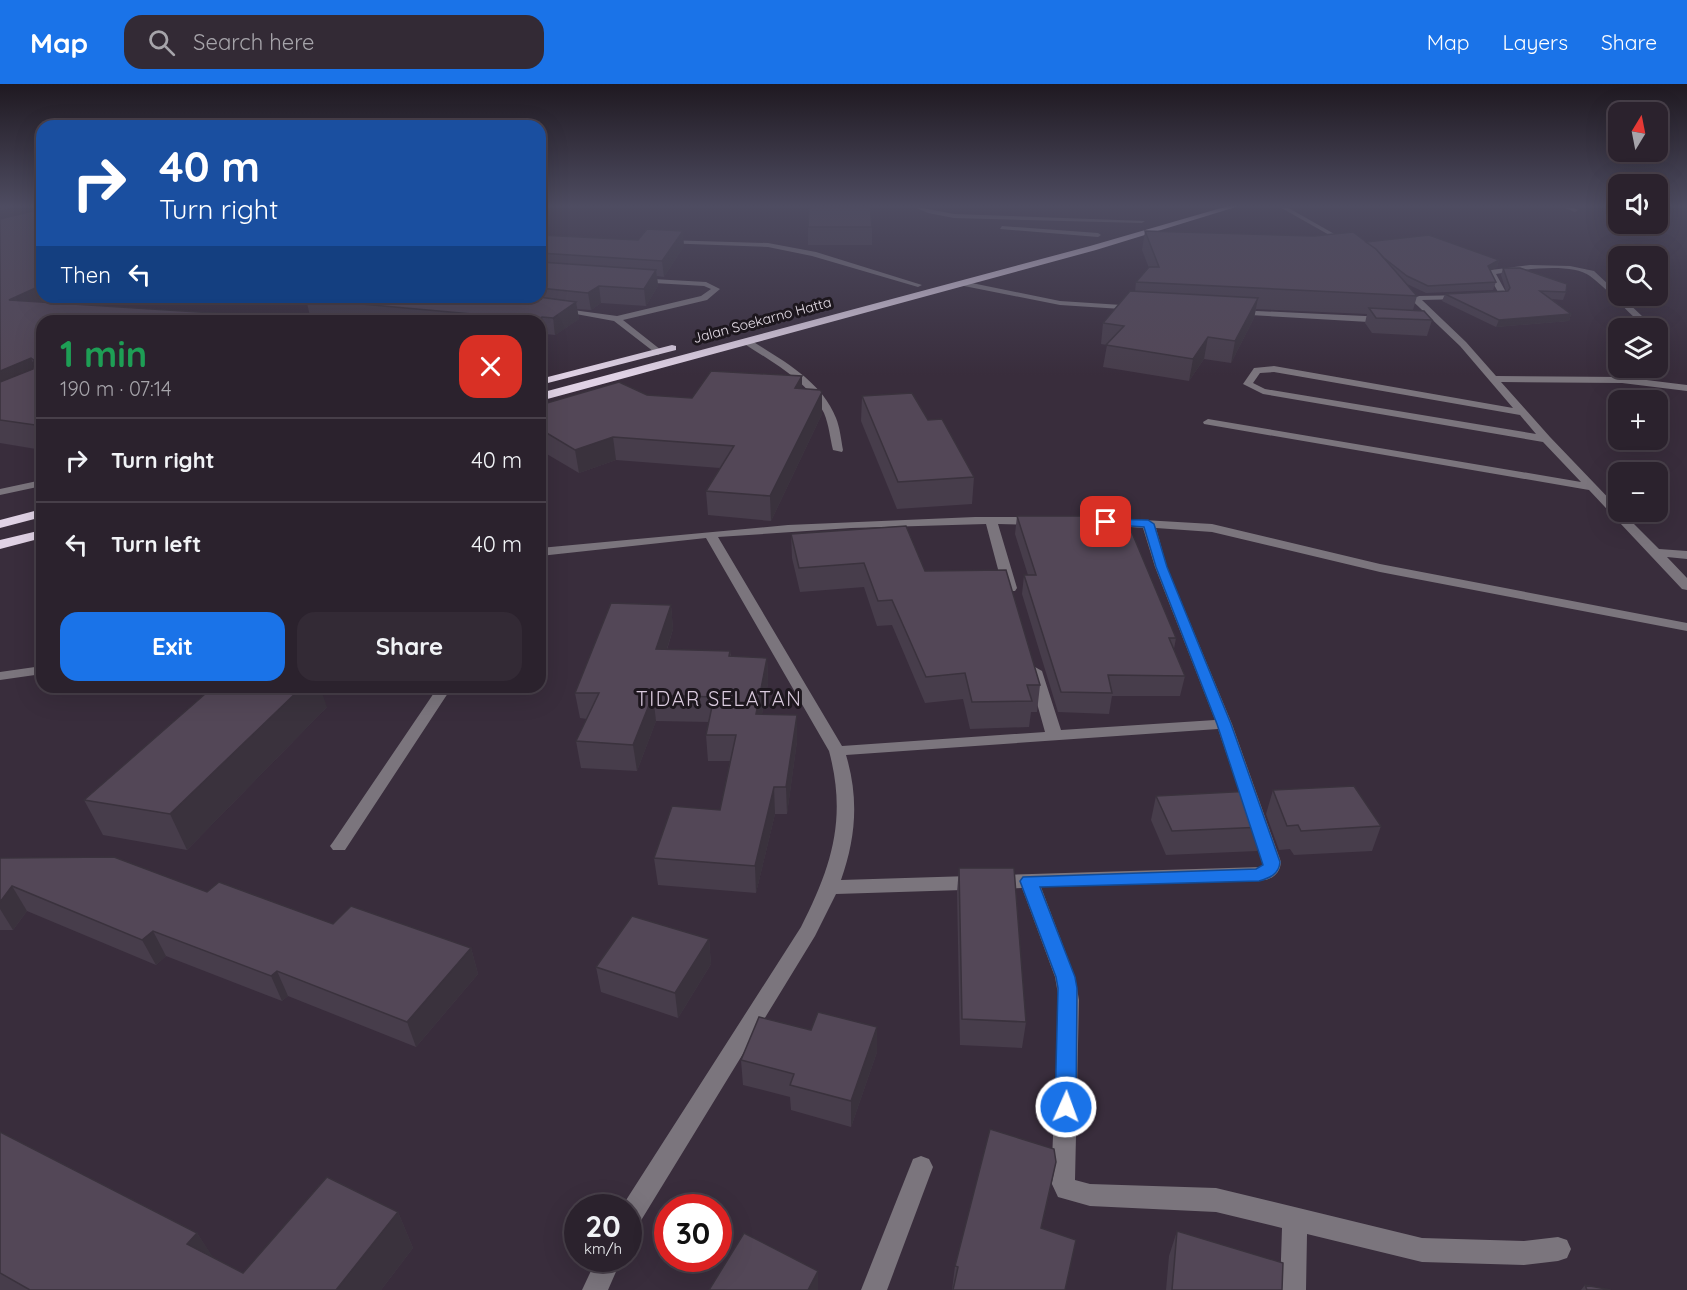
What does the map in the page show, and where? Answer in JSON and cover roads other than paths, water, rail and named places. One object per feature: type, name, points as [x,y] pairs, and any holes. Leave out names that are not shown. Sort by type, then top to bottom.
[{"type":"highway","name":"Jalan Soekarno Hatta","points":[[816,311],[998,262]]},
{"type":"highway","name":"Jalan Soekarno Hatta","points":[[546,395],[962,283],[1025,262]]},
{"type":"highway","name":"Jalan Soekarno Hatta","points":[[546,380],[681,346]]},
{"type":"highway","points":[[0,524],[36,515]]},
{"type":"highway","points":[[0,545],[36,536]]},
{"type":"street","points":[[841,262],[918,285]]},
{"type":"street","points":[[1416,298],[1502,294],[1492,274],[1499,271],[1581,270],[1591,273],[1638,316]]},
{"type":"street","points":[[552,309],[617,319],[704,298],[716,289],[706,284],[628,279]]},
{"type":"street","points":[[962,283],[1060,303],[1147,308]]},
{"type":"street","points":[[1398,284],[1442,323],[1520,412],[1687,586]]},
{"type":"street","points":[[1228,312],[1394,321]]},
{"type":"street","points":[[617,319],[658,352]]},
{"type":"street","points":[[1430,323],[1442,323]]},
{"type":"street","points":[[746,341],[783,366],[818,396],[831,419],[838,450]]},
{"type":"street","points":[[1520,412],[1274,369],[1257,370],[1248,384],[1263,392],[1546,439]]},
{"type":"street","points":[[1492,379],[1622,380],[1687,388]]},
{"type":"street","points":[[1209,422],[1591,487]]},
{"type":"street","points":[[0,492],[36,484]]},
{"type":"street","points":[[991,521],[1015,605]]},
{"type":"street","points":[[546,551],[710,534],[991,521],[1051,521]]},
{"type":"street","points":[[1095,522],[1212,528],[1380,568],[1687,627]]},
{"type":"street","points":[[832,887],[1259,875],[1269,870],[1272,862],[1224,724],[1166,578],[1148,524]]},
{"type":"street","points":[[642,1197],[808,931],[832,887],[844,840],[848,805],[845,774],[837,751],[710,534]]},
{"type":"street","points":[[1656,553],[1687,555]]},
{"type":"street","points":[[1031,659],[1053,734]]},
{"type":"street","points":[[0,676],[36,671]]},
{"type":"street","points":[[339,846],[441,693]]},
{"type":"street","points":[[837,751],[1053,734],[1224,724]]},
{"type":"street","points":[[1029,881],[1065,977],[1069,1000],[1063,1182],[1067,1189],[1090,1195],[1216,1200],[1422,1250],[1524,1253],[1558,1249]]},
{"type":"street","points":[[874,1290],[921,1167]]},
{"type":"street","points":[[1293,1290],[1295,1219]]},
{"type":"street","points":[[595,1290],[603,1272]]},
{"type":"district","name":"TIDAR SELATAN","points":[[719,698]]}]
